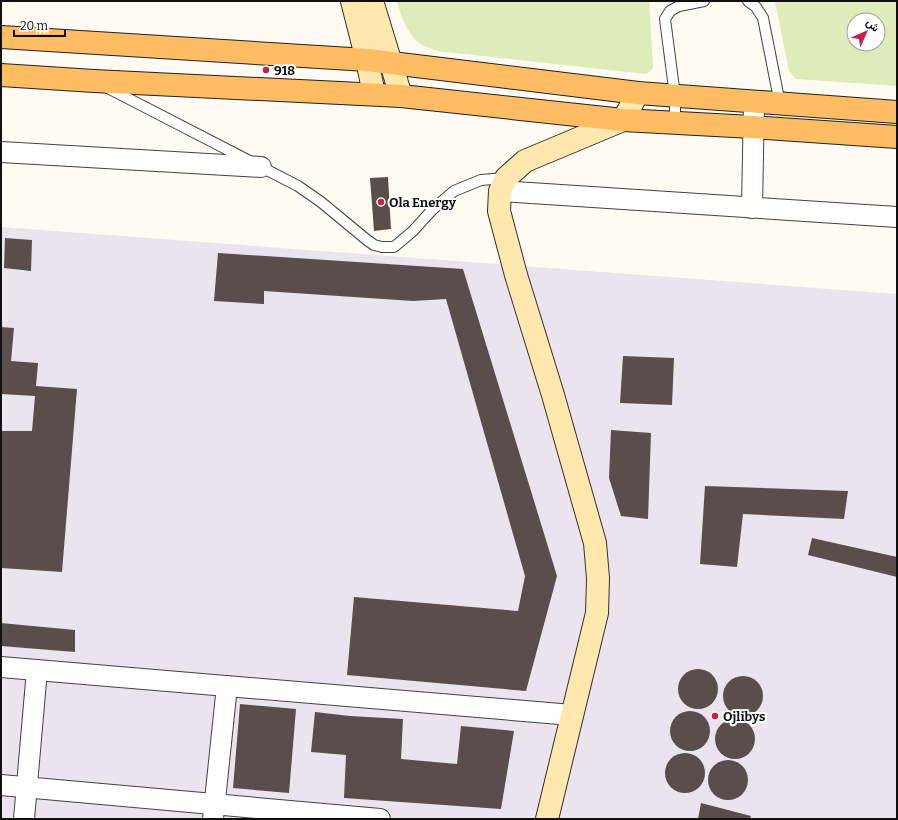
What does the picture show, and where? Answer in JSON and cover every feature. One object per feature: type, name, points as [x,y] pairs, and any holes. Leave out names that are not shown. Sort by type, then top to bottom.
[{"type":"main road","points":[[1,37],[367,60],[638,93],[897,112]]},
{"type":"main road","points":[[1,75],[94,81],[374,94],[623,120],[897,137]]},
{"type":"street","points":[[352,1],[374,94]]},
{"type":"street","points":[[372,1],[401,96]]},
{"type":"street","points":[[547,819],[597,613],[598,578],[595,543],[553,395],[508,247],[499,211],[503,185],[525,161],[623,120],[638,93]]},
{"type":"street","points":[[752,208],[752,127],[754,102]]},
{"type":"street","points":[[1,152],[261,167]]},
{"type":"street","points":[[503,185],[752,208],[897,217]]},
{"type":"street","points":[[1,667],[572,715]]},
{"type":"street","points":[[24,819],[36,670]]},
{"type":"street","points":[[214,812],[227,686]]},
{"type":"street","points":[[1,785],[27,787],[214,812],[380,819]]},
{"type":"lane","points":[[675,123],[675,96],[665,19],[670,11],[679,6],[704,1]]},
{"type":"lane","points":[[748,1],[756,7],[763,18],[780,104]]},
{"type":"lane","points":[[94,81],[298,186],[322,202],[374,245],[382,247],[394,246],[398,244],[413,231],[432,210],[454,191],[481,180],[503,185]]},
{"type":"shaded area","points":[[1,227],[897,294],[897,819],[1,819]]},
{"type":"green space","points":[[397,1],[649,1],[653,65],[652,70],[646,74],[437,51],[422,45],[413,37],[403,20]]},
{"type":"green space","points":[[775,1],[897,1],[897,86],[796,79],[789,71]]},
{"type":"building","points":[[388,177],[391,229],[374,231],[370,178]]},
{"type":"building","points":[[5,238],[32,240],[31,271],[4,268]]},
{"type":"building","points":[[218,253],[463,269],[557,576],[526,691],[347,675],[354,597],[518,611],[525,576],[446,299],[413,301],[264,291],[264,304],[214,301]]},
{"type":"building","points":[[1,327],[14,328],[11,361],[38,363],[36,386],[77,389],[62,572],[1,568],[1,431],[32,431],[35,396],[1,394]]},
{"type":"building","points":[[623,356],[674,358],[672,405],[620,403]]},
{"type":"building","points":[[611,430],[651,433],[648,519],[621,516],[609,478]]},
{"type":"building","points":[[705,486],[848,491],[844,519],[743,514],[737,567],[700,564]]},
{"type":"building","points":[[812,538],[897,557],[897,577],[808,555]]},
{"type":"building","points":[[1,623],[75,630],[75,652],[1,646]]},
{"type":"building","points":[[702,669],[709,672],[715,678],[718,689],[717,697],[709,706],[702,709],[694,709],[687,706],[679,697],[678,685],[681,678],[690,670]]},
{"type":"building","points":[[747,676],[754,679],[760,685],[763,696],[762,704],[754,713],[747,716],[739,716],[732,713],[724,704],[723,692],[726,685],[735,677]]},
{"type":"building","points":[[240,704],[296,709],[289,793],[233,788]]},
{"type":"building","points":[[694,711],[701,714],[707,720],[710,731],[709,739],[701,748],[694,751],[686,751],[679,748],[671,739],[670,727],[673,720],[682,712]]},
{"type":"building","points":[[315,712],[350,716],[403,719],[401,759],[457,764],[461,726],[514,731],[501,809],[344,798],[346,755],[311,752]]},
{"type":"building","points":[[739,719],[746,722],[752,728],[755,739],[754,747],[746,756],[739,759],[731,759],[724,756],[716,747],[715,735],[718,728],[727,720]]},
{"type":"building","points":[[689,753],[696,756],[702,762],[705,773],[704,781],[696,790],[689,793],[681,793],[674,790],[666,781],[665,769],[668,762],[677,754]]},
{"type":"building","points":[[732,760],[739,763],[745,769],[748,780],[747,788],[739,797],[732,800],[724,800],[717,797],[709,788],[708,776],[711,769],[720,761]]},
{"type":"building","points":[[701,803],[751,816],[750,819],[698,819]]},
{"type":"place","name":"918","points":[[266,70]]},
{"type":"place","name":"Ola Energy","points":[[381,202]]},
{"type":"place","name":"Ojlibys","points":[[715,716]]}]
